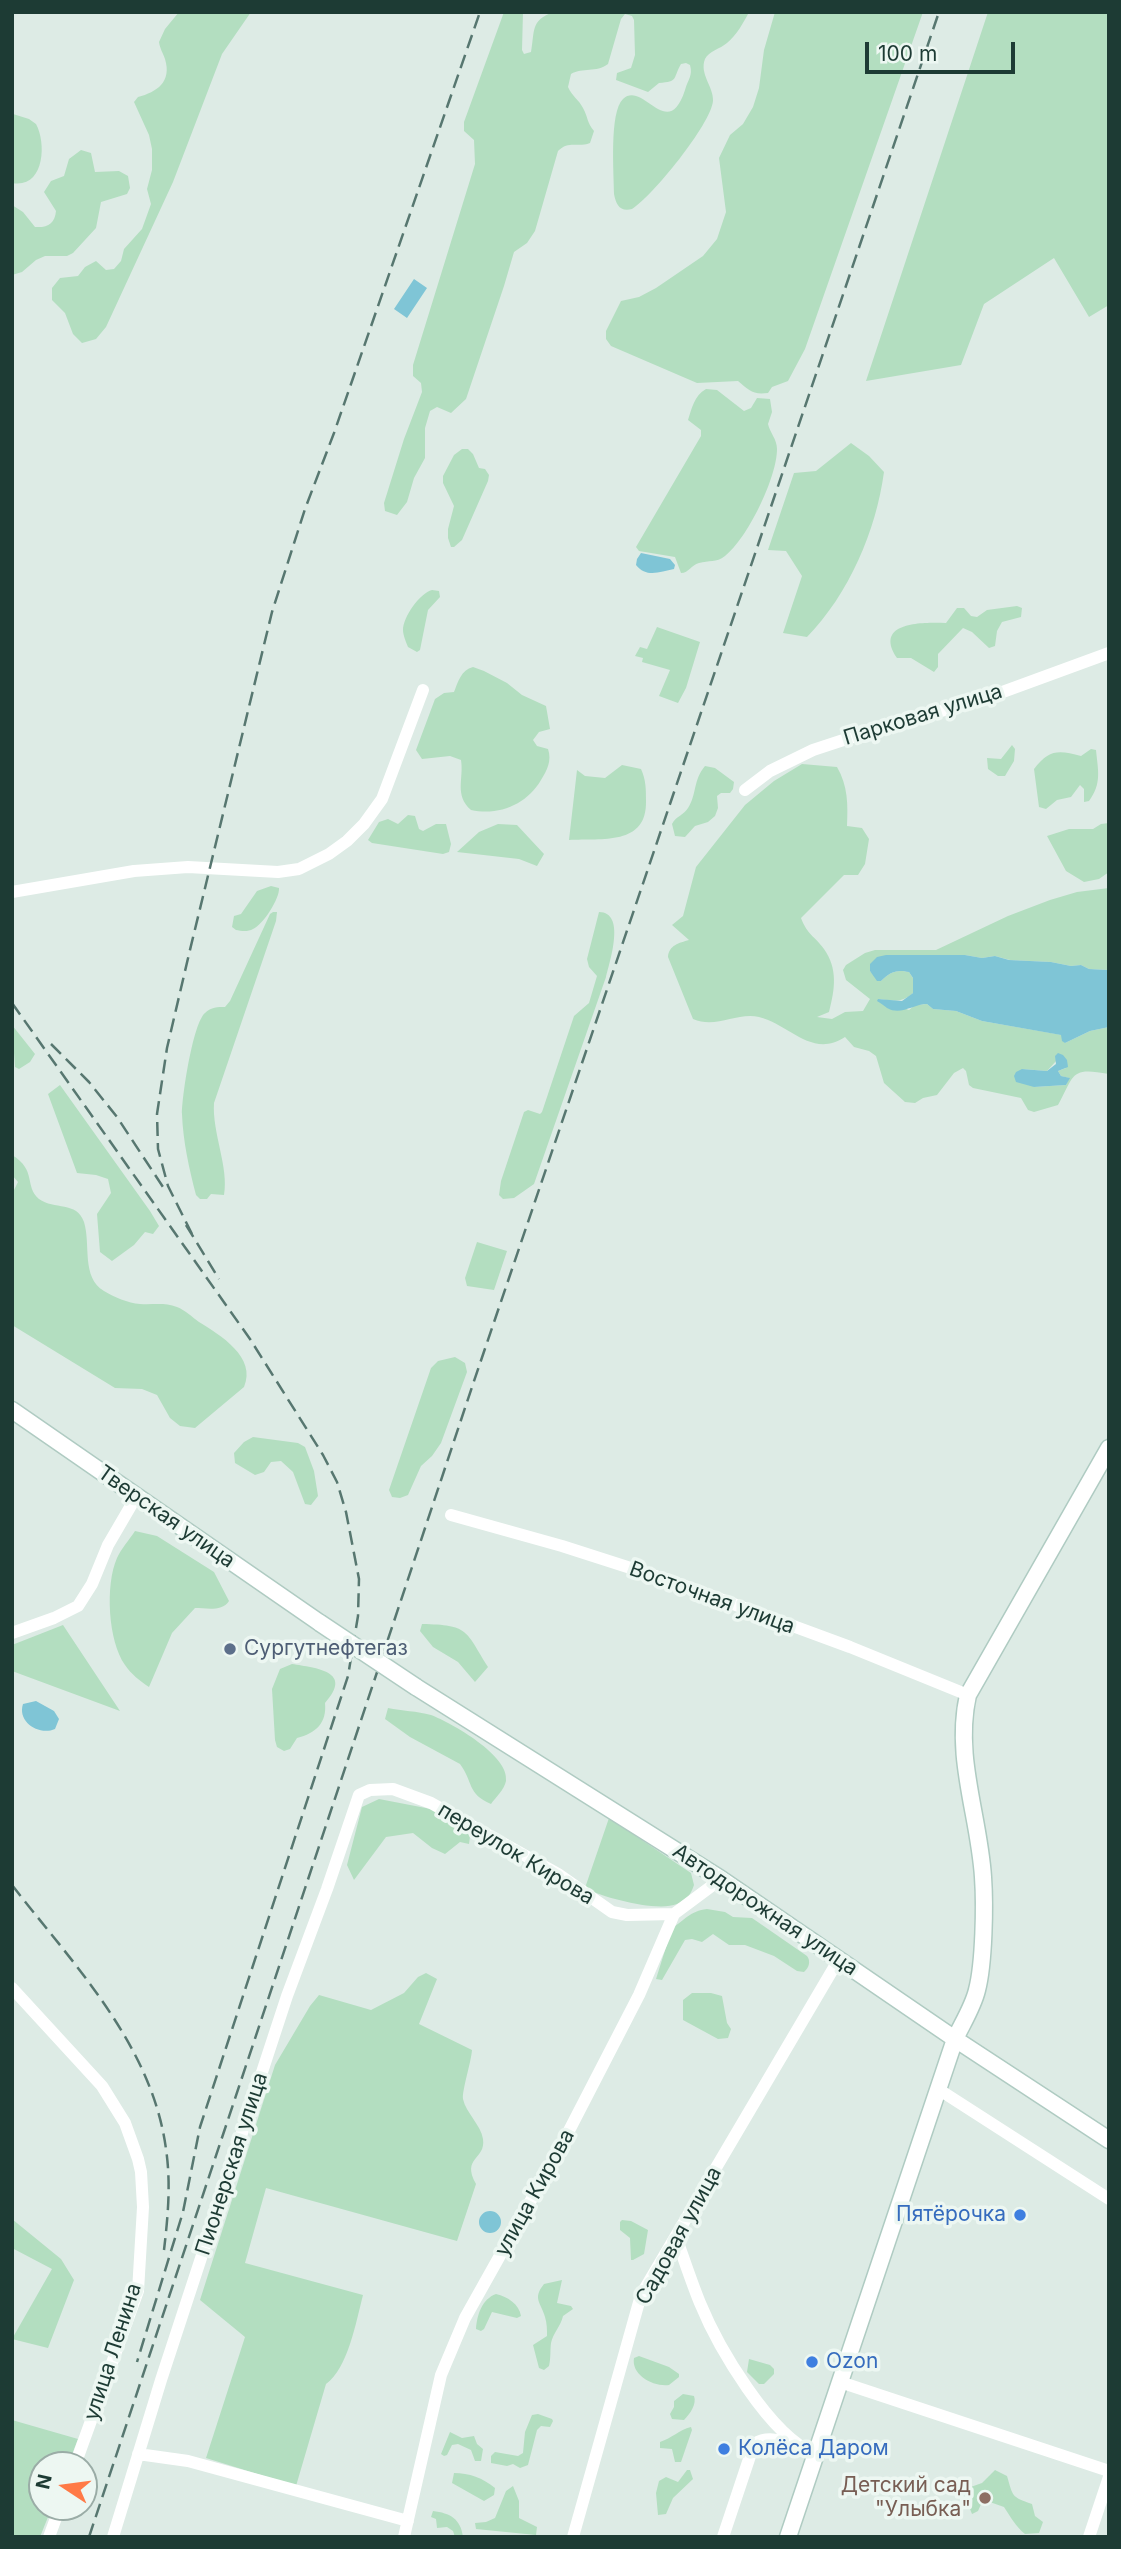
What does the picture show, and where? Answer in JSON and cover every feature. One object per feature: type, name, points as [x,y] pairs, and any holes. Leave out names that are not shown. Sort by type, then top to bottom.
[{"type":"main road","name":"Тверская улица","points":[[12,1410],[416,1687]]},
{"type":"main road","points":[[788,2537],[955,2039],[977,1991],[984,1876],[967,1779],[963,1732],[968,1695],[1109,1448]]},
{"type":"main road","name":"Автодорожная улица","points":[[416,1687],[721,1879],[955,2039],[1109,2140]]},
{"type":"street","name":"Парковая улица","points":[[745,790],[770,771],[813,750],[886,726],[978,701],[1109,653]]},
{"type":"street","points":[[12,892],[62,881],[134,871],[188,867],[278,872],[299,869],[329,854],[347,841],[364,824],[382,799],[423,690]]},
{"type":"street","points":[[12,1633],[78,1606],[92,1584],[108,1545],[136,1497]]},
{"type":"street","name":"Восточная улица","points":[[451,1515],[562,1546],[671,1581],[850,1647],[968,1695]]},
{"type":"street","name":"переулок Кирова","points":[[359,1795],[370,1790],[393,1789],[431,1803],[558,1874],[612,1912],[627,1915],[674,1914]]},
{"type":"street","name":"Пионерская улица","points":[[113,2537],[287,1996],[359,1795]]},
{"type":"street","name":"улица Кирова","points":[[404,2537],[441,2375],[466,2318],[596,2080],[639,1995],[674,1914],[721,1879]]},
{"type":"street","name":"Садовая улица","points":[[573,2537],[641,2295],[839,1959]]},
{"type":"street","name":"улица Ленина","points":[[12,1988],[102,2086],[125,2123],[141,2172],[143,2207],[138,2291],[80,2451]]},
{"type":"street","points":[[938,2089],[1109,2200]]},
{"type":"street","points":[[676,2237],[716,2338],[765,2413],[797,2446]]},
{"type":"street","points":[[840,2382],[1109,2471]]},
{"type":"street","points":[[723,2537],[754,2444],[763,2438],[772,2438],[815,2454]]},
{"type":"street","points":[[138,2454],[188,2461],[408,2521]]},
{"type":"street","points":[[1089,2537],[1109,2477]]},
{"type":"green space","points":[[179,12],[251,12],[222,54],[173,182],[106,327],[96,339],[82,343],[73,334],[65,313],[52,300],[52,288],[60,278],[78,276],[85,267],[96,261],[106,270],[114,269],[121,261],[124,249],[142,229],[151,204],[147,189],[152,170],[152,149],[149,135],[134,102],[138,97],[157,89],[165,80],[167,67],[159,42],[165,29]]},
{"type":"green space","points":[[504,12],[523,12],[524,54],[531,52],[537,23],[553,12],[749,12],[730,40],[705,59],[704,70],[713,101],[702,126],[666,176],[632,209],[619,207],[614,194],[614,129],[619,106],[623,99],[631,95],[663,111],[671,111],[678,105],[685,90],[691,75],[690,65],[681,64],[672,80],[659,83],[648,92],[616,80],[617,73],[631,68],[635,55],[634,20],[632,16],[625,14],[621,19],[608,64],[571,74],[568,87],[585,111],[594,131],[590,143],[566,146],[558,151],[535,231],[527,243],[514,252],[466,399],[451,413],[437,407],[430,411],[425,428],[425,458],[414,478],[407,502],[397,515],[385,511],[384,503],[422,392],[421,383],[413,376],[413,365],[475,164],[474,140],[464,131],[464,122]]},
{"type":"green space","points":[[775,12],[923,12],[805,349],[788,381],[772,387],[768,393],[758,393],[738,381],[697,383],[611,346],[606,339],[606,331],[621,301],[639,297],[656,288],[703,256],[717,239],[726,212],[719,158],[730,135],[743,124],[753,107],[759,88],[764,50]]},
{"type":"green space","points":[[988,12],[1109,12],[1109,305],[1089,317],[1054,258],[984,304],[961,365],[866,381]]},
{"type":"green space","points":[[13,114],[36,124],[41,142],[42,153],[37,172],[23,183],[12,183]]},
{"type":"green space","points":[[81,150],[91,153],[95,172],[119,171],[128,176],[130,188],[127,194],[101,202],[96,228],[73,253],[67,256],[45,256],[22,272],[12,275],[12,205],[23,212],[35,227],[50,224],[56,211],[44,192],[51,181],[64,176],[69,159]]},
{"type":"green space","points":[[706,389],[717,390],[744,411],[751,408],[757,398],[770,399],[772,412],[768,424],[777,445],[776,461],[759,507],[734,548],[722,558],[699,563],[681,573],[675,557],[639,551],[636,547],[701,436],[701,430],[688,420],[696,399]]},
{"type":"green space","points":[[851,443],[869,456],[884,472],[867,539],[836,601],[807,637],[783,633],[802,576],[786,551],[768,550],[794,473],[816,471]]},
{"type":"green space","points":[[462,449],[468,449],[479,468],[485,469],[489,475],[462,540],[451,547],[448,529],[454,506],[443,483],[443,476],[454,455]]},
{"type":"green space","points":[[432,590],[439,591],[440,597],[428,610],[420,650],[417,652],[408,647],[404,625],[409,612]]},
{"type":"green space","points":[[1017,606],[1022,608],[1021,617],[1002,622],[997,631],[995,646],[989,648],[972,632],[963,628],[938,654],[938,667],[934,672],[911,658],[897,658],[891,646],[891,637],[896,631],[914,624],[946,623],[957,608],[964,608],[971,616],[977,617],[987,610]]},
{"type":"green space","points":[[657,627],[700,642],[686,688],[678,703],[659,696],[670,670],[642,662],[643,658],[635,656],[640,647],[647,649]]},
{"type":"green space","points":[[473,667],[546,706],[550,729],[539,732],[533,740],[537,746],[548,749],[549,761],[541,780],[520,802],[492,811],[471,810],[466,804],[461,793],[461,760],[450,756],[422,759],[416,750],[435,699],[444,693],[454,692],[463,674]]},
{"type":"green space","points":[[1012,745],[1015,749],[1014,761],[1005,776],[998,776],[988,769],[987,758],[1001,759]]},
{"type":"green space","points":[[1091,749],[1096,750],[1098,777],[1089,801],[1084,802],[1084,789],[1080,785],[1071,797],[1057,800],[1046,809],[1039,807],[1034,769],[1039,762],[1055,753],[1081,756]]},
{"type":"green space","points":[[802,764],[837,767],[846,795],[847,826],[862,828],[869,839],[865,864],[858,875],[844,875],[801,918],[832,964],[834,987],[829,1012],[817,1017],[832,1019],[845,1012],[863,1011],[870,999],[846,980],[843,970],[846,965],[865,953],[875,950],[936,950],[1008,916],[1050,900],[1077,892],[1109,888],[1109,970],[1089,969],[1081,965],[1010,960],[995,956],[982,958],[965,955],[870,971],[881,981],[894,972],[909,972],[913,978],[913,993],[900,1000],[878,999],[909,1010],[915,1005],[927,1004],[933,1009],[956,1011],[982,1021],[1062,1035],[1065,1043],[1090,1031],[1109,1027],[1109,1074],[1087,1072],[1075,1075],[1058,1105],[1034,1112],[1028,1110],[1021,1098],[973,1088],[969,1085],[963,1068],[954,1073],[937,1095],[915,1103],[905,1102],[884,1083],[876,1056],[854,1047],[845,1037],[833,1043],[811,1042],[770,1021],[751,1016],[710,1022],[693,1019],[668,957],[672,947],[689,940],[672,925],[683,916],[696,867],[745,805],[774,781]],"holes":[[[1057,1060],[1066,1068],[1058,1071],[1061,1076],[1069,1078],[1066,1085],[1034,1087],[1022,1069],[1047,1071]]]},
{"type":"green space","points":[[622,765],[641,769],[644,777],[646,801],[644,816],[639,826],[620,837],[569,840],[577,770],[585,776],[605,778]]},
{"type":"green space","points":[[705,766],[715,768],[734,782],[733,789],[730,793],[717,796],[718,808],[715,816],[708,822],[695,826],[685,837],[675,836],[672,824],[688,808]]},
{"type":"green space","points":[[408,815],[415,816],[419,829],[423,831],[436,824],[446,824],[451,844],[449,852],[443,854],[372,843],[368,840],[379,822],[388,819],[398,824]]},
{"type":"green space","points":[[1109,823],[1109,872],[1099,879],[1084,882],[1066,871],[1047,836],[1069,829],[1093,829]]},
{"type":"green space","points":[[498,824],[517,825],[544,854],[537,866],[519,859],[457,852],[479,832]]},
{"type":"green space","points":[[271,886],[279,888],[279,892],[266,917],[249,931],[232,927],[234,916],[241,914],[257,891]]},
{"type":"green space","points":[[273,912],[277,912],[276,921],[214,1103],[215,1126],[224,1173],[224,1195],[211,1194],[207,1199],[200,1199],[196,1195],[189,1165],[182,1114],[192,1045],[205,1013],[212,1008],[225,1007],[230,1001]]},
{"type":"green space","points":[[599,912],[607,914],[614,928],[613,949],[606,977],[534,1184],[514,1198],[503,1199],[499,1195],[501,1181],[524,1112],[542,1112],[574,1016],[589,1003],[597,976],[589,967],[587,959]]},
{"type":"green space","points":[[12,1025],[35,1054],[30,1062],[19,1069],[15,1067]]},
{"type":"green space","points":[[60,1085],[159,1226],[153,1234],[145,1232],[134,1245],[112,1261],[100,1252],[97,1214],[111,1193],[108,1179],[77,1173],[48,1094]]},
{"type":"green space","points":[[12,1155],[25,1166],[32,1189],[39,1199],[71,1208],[81,1215],[86,1231],[89,1269],[97,1285],[112,1295],[131,1302],[180,1308],[226,1340],[241,1357],[247,1376],[244,1387],[195,1428],[180,1426],[170,1418],[157,1395],[142,1389],[115,1388],[12,1325],[12,1194],[18,1182],[12,1175]]},
{"type":"green space","points":[[477,1242],[507,1251],[494,1290],[467,1286],[465,1278]]},
{"type":"green space","points":[[455,1357],[465,1363],[467,1372],[441,1443],[421,1466],[408,1495],[392,1497],[389,1490],[431,1368],[438,1361]]},
{"type":"green space","points":[[253,1437],[298,1443],[305,1447],[314,1471],[318,1496],[311,1505],[305,1504],[293,1472],[281,1461],[271,1462],[264,1472],[255,1475],[235,1463],[234,1453]]},
{"type":"green space","points":[[135,1531],[157,1536],[214,1572],[229,1601],[218,1608],[195,1608],[172,1633],[149,1687],[130,1671],[119,1655],[110,1613],[113,1569]]},
{"type":"green space","points":[[422,1624],[449,1626],[464,1632],[488,1667],[475,1682],[458,1662],[433,1647],[420,1631]]},
{"type":"green space","points":[[63,1625],[120,1711],[12,1671],[12,1645]]},
{"type":"green space","points":[[292,1664],[328,1673],[334,1678],[335,1684],[325,1703],[324,1716],[319,1726],[297,1738],[290,1749],[284,1751],[277,1747],[275,1740],[272,1689],[280,1669]]},
{"type":"green space","points":[[388,1708],[431,1715],[452,1725],[490,1751],[505,1771],[506,1781],[491,1804],[474,1791],[460,1764],[410,1737],[385,1719]]},
{"type":"green space","points":[[379,1799],[436,1810],[471,1829],[469,1844],[460,1842],[445,1854],[432,1848],[413,1833],[386,1837],[354,1880],[347,1865],[362,1807]]},
{"type":"green space","points":[[609,1818],[691,1873],[694,1885],[686,1899],[668,1906],[644,1905],[618,1900],[587,1889],[586,1885]]},
{"type":"green space","points":[[707,1909],[725,1912],[733,1917],[752,1918],[807,1956],[807,1969],[804,1972],[797,1971],[774,1956],[745,1945],[729,1945],[713,1934],[702,1942],[685,1940],[662,1980],[656,1979],[672,1928],[692,1914]]},
{"type":"green space","points":[[426,1973],[437,1979],[419,2024],[472,2050],[463,2099],[483,2139],[481,2151],[472,2163],[472,2175],[476,2184],[457,2241],[266,2188],[245,2263],[363,2295],[346,2356],[334,2377],[326,2384],[296,2486],[206,2458],[245,2337],[200,2300],[275,2065],[319,1995],[371,2010],[404,1993],[418,1977]]},
{"type":"green space","points":[[692,1993],[722,1996],[727,2023],[731,2029],[728,2038],[718,2039],[683,2020],[683,2000]]},
{"type":"green space","points":[[12,2219],[61,2259],[74,2280],[48,2348],[12,2339],[52,2269],[12,2248]]},
{"type":"green space","points":[[622,2220],[631,2221],[648,2230],[644,2254],[633,2260],[630,2238],[620,2230]]},
{"type":"green space","points":[[562,2280],[557,2303],[571,2306],[573,2309],[563,2316],[553,2336],[549,2366],[544,2370],[539,2368],[533,2345],[547,2336],[546,2322],[538,2297],[544,2284]]},
{"type":"green space","points":[[496,2294],[512,2302],[521,2316],[517,2318],[492,2312],[484,2329],[476,2329],[481,2308]]},
{"type":"green space","points":[[639,2356],[669,2367],[679,2374],[679,2377],[669,2385],[644,2379],[634,2364],[634,2358]]},
{"type":"green space","points":[[749,2359],[770,2365],[774,2369],[774,2374],[764,2384],[759,2384],[747,2372]]},
{"type":"green space","points":[[683,2394],[694,2396],[692,2409],[684,2420],[672,2419],[670,2414],[674,2401]]},
{"type":"green space","points":[[538,2414],[553,2421],[550,2427],[541,2426],[537,2430],[528,2465],[520,2468],[513,2464],[507,2466],[491,2463],[491,2456],[495,2452],[518,2456],[523,2453],[525,2432],[532,2415]]},
{"type":"green space","points":[[12,2420],[78,2439],[73,2451],[28,2451],[28,2521],[46,2521],[40,2537],[12,2537]]},
{"type":"green space","points":[[691,2427],[681,2462],[675,2462],[672,2449],[660,2448],[660,2442]]},
{"type":"green space","points":[[450,2432],[462,2438],[474,2436],[483,2449],[481,2461],[475,2461],[471,2450],[458,2444],[452,2445],[447,2455],[441,2454]]},
{"type":"green space","points":[[687,2470],[690,2470],[693,2479],[673,2498],[666,2514],[658,2515],[656,2493],[659,2481],[666,2477],[678,2482]]},
{"type":"green space","points":[[995,2470],[1007,2476],[1016,2497],[1032,2504],[1035,2516],[1043,2522],[1039,2533],[1025,2534],[1004,2507],[984,2500],[978,2511],[972,2514],[964,2494],[965,2489],[982,2483]]},
{"type":"green space","points":[[454,2473],[486,2481],[495,2488],[494,2495],[484,2501],[452,2483]]},
{"type":"green space","points":[[513,2486],[519,2501],[519,2518],[537,2527],[536,2535],[476,2529],[475,2523],[495,2518],[506,2491]]},
{"type":"green space","points":[[433,2511],[454,2518],[463,2537],[455,2537],[453,2531],[447,2527],[437,2528],[436,2519],[431,2517]]},
{"type":"water","points":[[414,279],[427,288],[407,318],[394,309]]},
{"type":"water","points":[[641,553],[670,559],[675,565],[674,569],[644,572],[636,565]]},
{"type":"water","points":[[965,955],[982,958],[995,956],[1009,960],[1081,965],[1089,969],[1108,970],[1109,1027],[1090,1031],[1065,1043],[1061,1035],[982,1021],[956,1011],[933,1009],[927,1004],[892,1010],[877,1001],[878,999],[902,1001],[913,993],[913,978],[909,972],[897,971],[877,981],[870,971],[870,964],[877,957]]},
{"type":"water","points":[[1058,1053],[1067,1060],[1068,1067],[1058,1071],[1061,1076],[1070,1078],[1066,1085],[1034,1087],[1016,1082],[1014,1076],[1022,1069],[1047,1071],[1056,1064],[1055,1056]]},
{"type":"water","points":[[36,1701],[54,1711],[59,1719],[55,1729],[42,1731],[26,1722],[22,1711],[23,1704]]},
{"type":"water","points":[[490,2211],[498,2214],[501,2222],[498,2230],[490,2233],[482,2230],[479,2222],[482,2214]]},
{"type":"railway","points":[[192,1234],[168,1186],[158,1149],[157,1114],[167,1048],[189,954],[272,612],[305,509],[334,433],[480,12]]},
{"type":"railway","points":[[89,2537],[473,1384],[939,12]]},
{"type":"railway","points":[[12,1003],[250,1339],[323,1455],[337,1482],[346,1512],[359,1579],[358,1616],[348,1676],[200,2127],[183,2212],[137,2362]]},
{"type":"railway","points":[[51,1044],[89,1082],[117,1117],[163,1187]]},
{"type":"railway","points":[[186,1225],[219,1279]]},
{"type":"railway","points":[[12,1885],[107,2008],[145,2075],[158,2111],[168,2162],[164,2250]]},
{"type":"place","name":"Сургутнефтегаз","points":[[230,1649]]},
{"type":"place","name":"Пятёрочка","points":[[1020,2215]]},
{"type":"place","name":"Ozon","points":[[812,2362]]},
{"type":"place","name":"Колёса Даром","points":[[724,2449]]},
{"type":"place","name":"Детский сад \"Улыбка\"","points":[[985,2498]]}]
